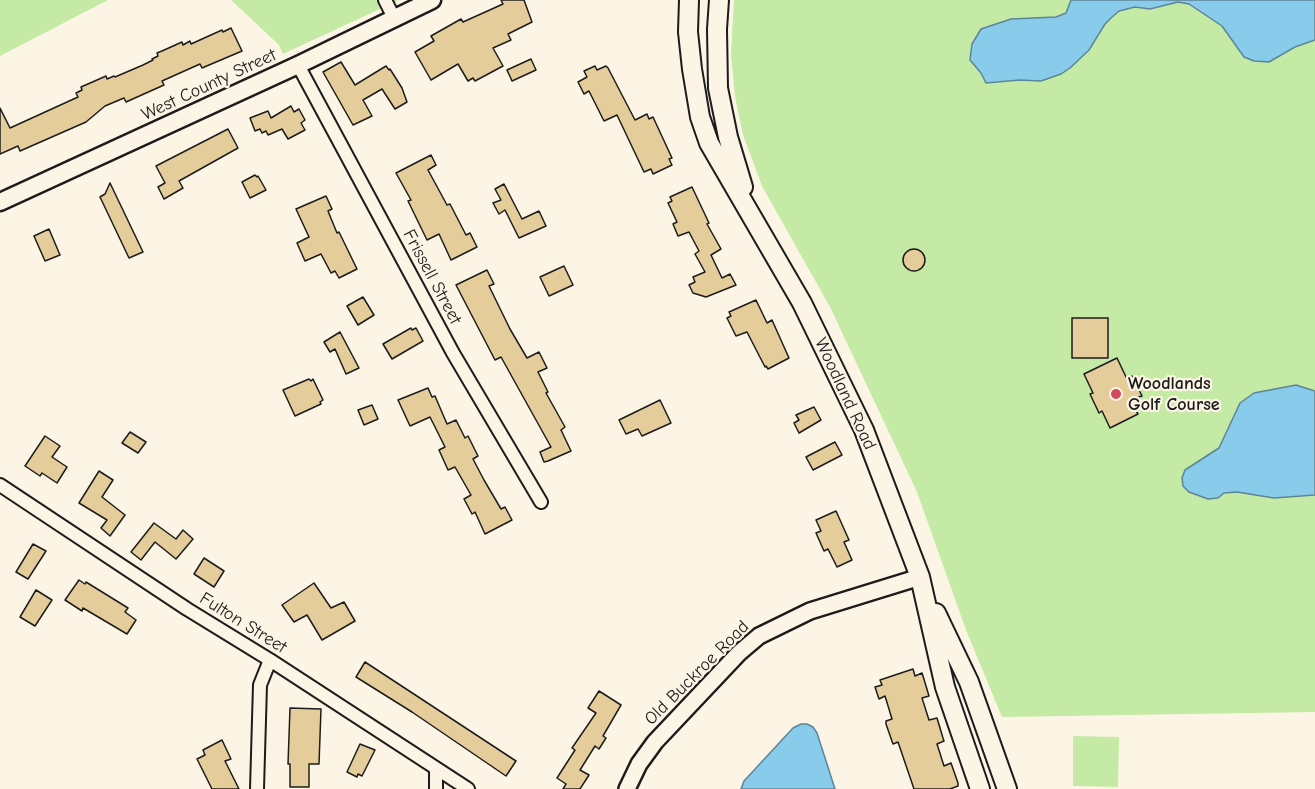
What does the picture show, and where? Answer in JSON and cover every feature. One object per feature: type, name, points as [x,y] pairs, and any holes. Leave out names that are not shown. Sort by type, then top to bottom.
[{"type":"main road","name":"West County Street","points":[[0,202],[298,65],[432,0]]},
{"type":"main road","name":"Woodland Road","points":[[689,0],[688,40],[700,117],[708,143],[802,303],[864,430],[920,577],[969,682],[1007,789]]},
{"type":"main road","name":"Woodland Road","points":[[719,0],[716,47],[718,88],[728,137],[753,218]]},
{"type":"main road","name":"Woodland Road","points":[[920,577],[945,687],[980,789]]},
{"type":"street","points":[[385,0],[394,18]]},
{"type":"street","name":"Frissell Street","points":[[298,65],[451,350],[542,502]]},
{"type":"street","name":"Fulton Street","points":[[0,485],[187,609],[270,660],[468,789]]},
{"type":"street","name":"Old Buckroe Road","points":[[627,789],[639,764],[655,742],[739,653],[759,636],[810,611],[920,577]]},
{"type":"street","points":[[257,789],[260,685],[270,660]]},
{"type":"street","points":[[436,768],[436,789]]},
{"type":"green space","points":[[0,0],[108,0],[0,56]]},
{"type":"green space","points":[[231,0],[399,0],[283,54],[279,45]]},
{"type":"green space","points":[[734,0],[1315,0],[1315,712],[1002,717],[966,630],[917,492],[830,307],[762,186],[743,135],[735,97],[731,54]]},
{"type":"green space","points":[[1073,736],[1119,737],[1118,787],[1073,786]]},
{"type":"water","points":[[1071,0],[1315,0],[1315,40],[1295,47],[1269,62],[1254,61],[1244,57],[1222,26],[1189,4],[1178,2],[1150,9],[1135,7],[1119,11],[1111,18],[1089,50],[1061,74],[1041,81],[986,83],[970,60],[972,44],[981,29],[1011,19],[1056,17],[1066,13]]},
{"type":"water","points":[[1296,385],[1315,391],[1315,495],[1274,498],[1237,492],[1224,493],[1218,498],[1208,499],[1189,492],[1183,486],[1182,478],[1185,470],[1219,448],[1240,403],[1254,393]]},
{"type":"water","points":[[801,724],[813,727],[817,733],[835,789],[741,789],[744,781],[793,728]]},
{"type":"building","points":[[501,0],[524,0],[532,22],[508,34],[511,40],[493,48],[503,66],[475,81],[473,78],[468,81],[458,64],[431,80],[415,52],[434,41],[431,36],[461,19],[463,22],[503,4]]},
{"type":"building","points":[[231,28],[242,51],[202,68],[200,64],[162,81],[164,85],[126,102],[124,98],[105,106],[86,122],[20,151],[18,146],[0,154],[0,108],[10,128],[78,97],[76,93],[82,90],[81,87],[106,76],[107,79],[115,77],[143,65],[158,56],[157,53],[182,42],[183,45],[190,41],[191,44]]},
{"type":"building","points":[[531,59],[536,70],[512,81],[507,70]]},
{"type":"building","points":[[341,62],[355,85],[386,66],[402,88],[407,102],[395,109],[382,89],[363,100],[372,116],[353,125],[323,72]]},
{"type":"building","points":[[595,66],[597,70],[606,66],[608,68],[635,120],[647,114],[649,119],[653,117],[672,158],[669,159],[672,165],[653,174],[651,169],[644,172],[617,115],[604,121],[589,91],[584,94],[578,82],[587,77],[584,71]]},
{"type":"building","points":[[291,106],[294,112],[299,109],[305,120],[301,123],[305,130],[288,139],[282,129],[268,135],[266,131],[262,133],[260,129],[255,131],[250,118],[268,111],[271,118]]},
{"type":"building","points":[[228,129],[238,148],[179,181],[183,188],[164,199],[158,187],[165,183],[156,166]]},
{"type":"building","points":[[431,155],[436,165],[428,170],[447,205],[450,204],[466,235],[470,233],[477,247],[451,260],[439,234],[427,240],[408,201],[411,200],[396,173]]},
{"type":"building","points":[[255,175],[258,176],[266,190],[250,198],[242,182]]},
{"type":"building","points":[[110,183],[143,252],[129,258],[100,197],[105,194]]},
{"type":"building","points":[[504,184],[522,219],[539,211],[546,226],[519,238],[505,210],[499,214],[493,203],[501,200],[495,189]]},
{"type":"building","points":[[692,187],[709,223],[707,224],[721,249],[711,255],[722,278],[730,274],[736,285],[706,297],[693,293],[689,285],[695,282],[693,277],[705,272],[695,254],[699,251],[689,232],[678,236],[673,224],[677,222],[668,203],[672,201],[670,197]]},
{"type":"building","points":[[326,196],[332,209],[328,211],[337,233],[339,232],[357,269],[339,278],[335,271],[331,273],[321,254],[305,261],[297,243],[309,237],[296,209]]},
{"type":"building","points":[[49,229],[60,255],[45,261],[34,236]]},
{"type":"building","points":[[914,249],[922,252],[925,260],[922,268],[914,271],[906,268],[903,260],[906,252]]},
{"type":"building","points":[[564,266],[573,285],[549,296],[540,277]]},
{"type":"building","points":[[487,270],[494,284],[489,286],[527,358],[539,352],[547,368],[538,372],[548,392],[546,393],[565,427],[561,430],[571,451],[548,461],[544,462],[540,452],[551,447],[501,357],[495,360],[456,285]]},
{"type":"building","points":[[363,297],[374,315],[358,325],[347,306]]},
{"type":"building","points":[[756,300],[767,323],[772,320],[789,358],[768,369],[747,332],[736,336],[727,318],[731,316],[729,312]]},
{"type":"building","points":[[1072,318],[1108,318],[1108,358],[1072,358]]},
{"type":"building","points":[[411,328],[412,330],[416,328],[423,341],[392,359],[383,344]]},
{"type":"building","points":[[340,332],[359,368],[346,374],[335,349],[330,352],[324,342]]},
{"type":"building","name":"Woodlands Golf Course","points":[[1117,358],[1127,379],[1132,376],[1142,396],[1136,398],[1140,406],[1135,409],[1138,414],[1110,428],[1102,411],[1099,413],[1084,374]]},
{"type":"building","points":[[309,379],[311,381],[313,379],[323,400],[321,404],[295,416],[283,390]]},
{"type":"building","points":[[428,388],[432,397],[435,396],[447,424],[456,420],[465,438],[468,436],[478,456],[473,459],[484,480],[501,509],[505,507],[512,520],[485,534],[475,512],[472,514],[464,499],[471,495],[455,467],[448,470],[439,450],[445,447],[430,417],[410,426],[398,400]]},
{"type":"building","points":[[660,400],[671,423],[642,436],[638,429],[626,434],[619,420]]},
{"type":"building","points":[[372,405],[378,419],[364,425],[358,410]]},
{"type":"building","points":[[814,407],[821,420],[799,433],[794,423],[799,420],[796,415]]},
{"type":"building","points":[[130,432],[146,442],[138,453],[122,443]]},
{"type":"building","points":[[45,436],[60,446],[52,457],[67,467],[57,483],[25,466]]},
{"type":"building","points":[[835,442],[842,455],[813,470],[806,457]]},
{"type":"building","points":[[99,471],[113,480],[102,497],[125,515],[110,536],[101,528],[107,520],[79,503]]},
{"type":"building","points":[[836,511],[849,540],[844,542],[852,560],[837,567],[828,549],[824,551],[816,533],[821,531],[816,520]]},
{"type":"building","points":[[154,523],[176,539],[183,530],[193,539],[176,559],[155,542],[141,560],[131,552]]},
{"type":"building","points":[[33,544],[46,551],[28,579],[16,572]]},
{"type":"building","points":[[204,558],[224,571],[214,587],[194,574]]},
{"type":"building","points":[[79,580],[128,608],[125,612],[136,620],[127,634],[65,600]]},
{"type":"building","points":[[314,583],[331,608],[344,602],[355,621],[322,640],[307,615],[294,622],[282,605]]},
{"type":"building","points":[[36,590],[52,600],[35,626],[20,617]]},
{"type":"building","points":[[365,662],[516,761],[506,776],[356,677]]},
{"type":"building","points":[[913,669],[915,676],[922,673],[929,696],[922,698],[929,720],[937,718],[944,741],[937,744],[944,766],[951,763],[958,783],[958,786],[950,789],[914,789],[898,742],[893,744],[886,724],[886,721],[892,719],[885,696],[879,699],[875,687],[882,685],[880,680]]},
{"type":"building","points":[[599,691],[621,705],[603,736],[606,738],[599,749],[595,746],[580,770],[589,775],[580,789],[563,789],[566,784],[557,778],[575,750],[572,748],[596,713],[588,708]]},
{"type":"building","points":[[290,708],[321,709],[319,764],[309,764],[309,787],[290,787],[290,764],[288,764]]},
{"type":"building","points":[[222,740],[231,759],[225,761],[239,789],[212,789],[197,759],[205,755],[203,750]]},
{"type":"building","points":[[360,744],[375,750],[362,776],[358,774],[357,777],[347,772]]},
{"type":"place","name":"Woodlands Golf Course","points":[[1116,394]]}]
